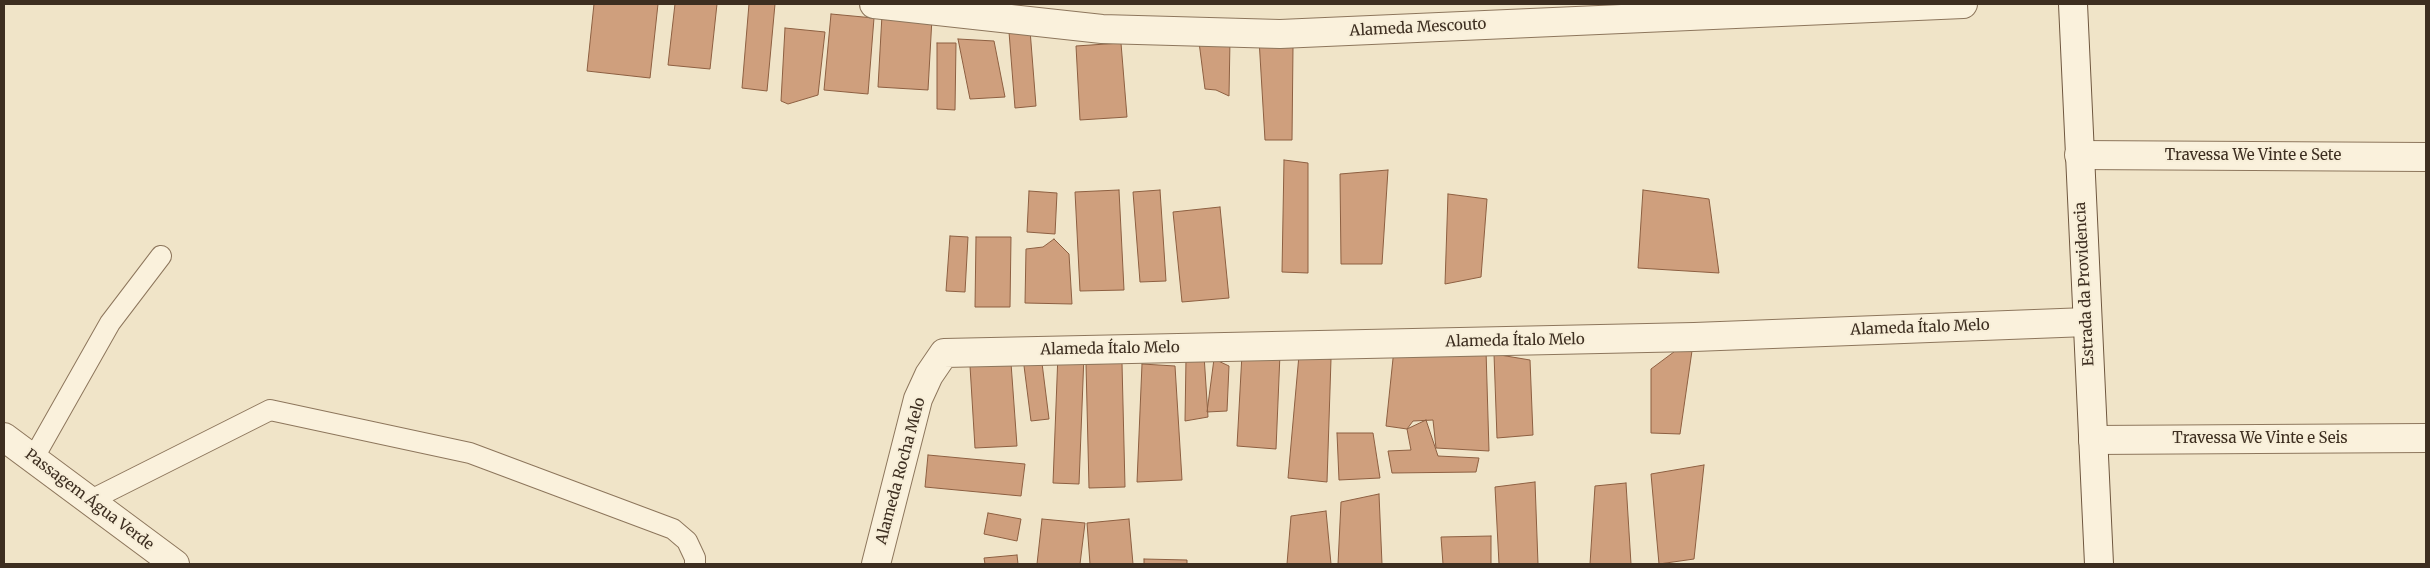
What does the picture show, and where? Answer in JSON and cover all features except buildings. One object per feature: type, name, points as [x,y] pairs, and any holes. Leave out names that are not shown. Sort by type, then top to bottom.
[{"type":"street","name":"Alameda Mescouto","points":[[874,4],[1102,29],[1280,34],[1964,4]]},
{"type":"street","name":"Estrada da Providencia","points":[[2073,4],[2098,564]]},
{"type":"street","name":"Travessa We Vinte e Sete","points":[[2079,155],[2426,157]]},
{"type":"street","name":"Alameda Ítalo Melo","points":[[944,353],[1694,337],[2087,322]]},
{"type":"street","name":"Alameda Rocha Melo","points":[[876,564],[918,399],[929,374],[944,353]]},
{"type":"street","name":"Passagem Água Verde","points":[[4,437],[174,564]]},
{"type":"street","name":"Travessa We Vinte e Seis","points":[[2093,440],[2426,438]]},
{"type":"lane","points":[[33,459],[110,323],[161,256]]},
{"type":"lane","points":[[90,500],[270,410],[470,453],[673,529],[687,541],[695,558],[695,564]]}]
